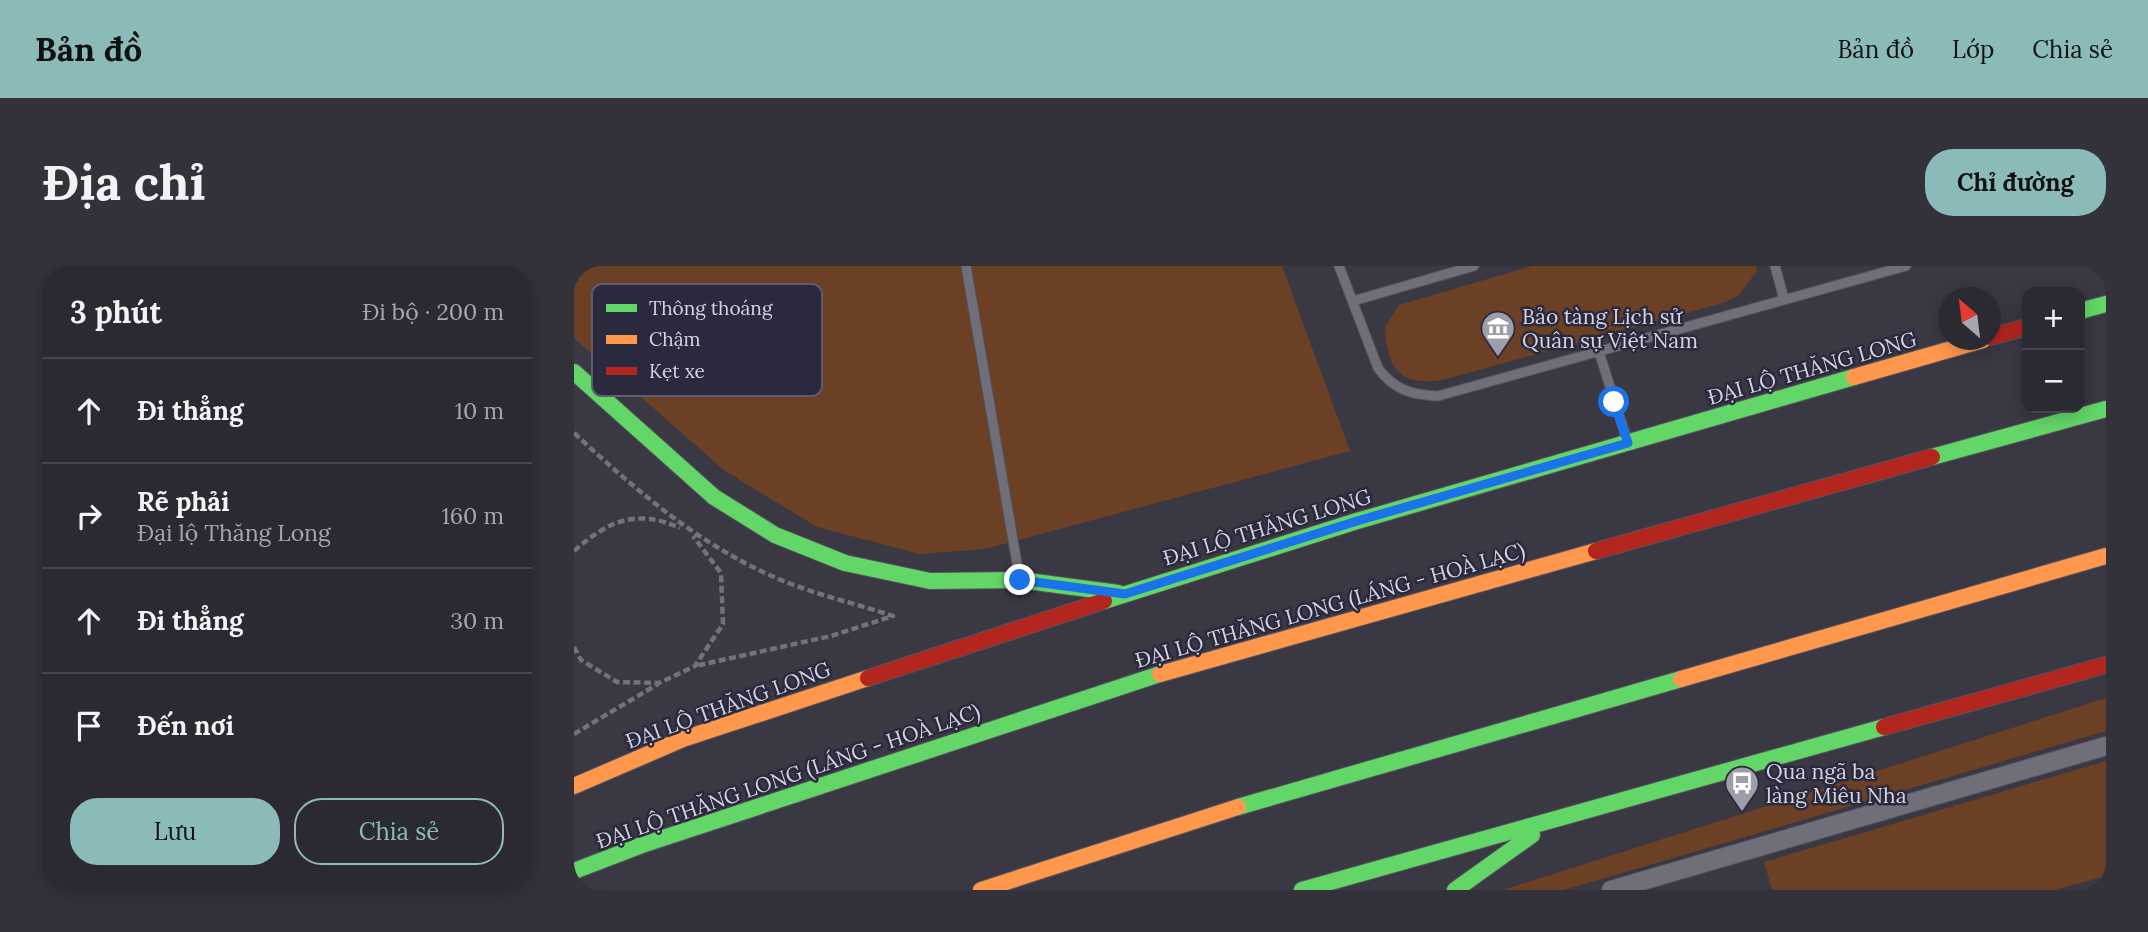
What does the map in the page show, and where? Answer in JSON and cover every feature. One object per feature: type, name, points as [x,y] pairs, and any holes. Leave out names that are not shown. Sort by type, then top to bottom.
[{"type":"main road","points":[[2085,310],[2106,304]]},
{"type":"main road","points":[[2001,334],[2022,328]]},
{"type":"main road","name":"ĐẠI LỘ THĂNG LONG","points":[[574,786],[683,739],[1125,594],[1357,521],[1949,350]]},
{"type":"main road","points":[[574,372],[592,388]]},
{"type":"main road","points":[[601,396],[714,497],[775,535],[845,563],[930,581],[1020,580],[1125,594]]},
{"type":"main road","name":"ĐẠI LỘ THĂNG LONG (LÁNG - HOÀ LẠC)","points":[[574,871],[642,845],[1194,663],[2106,409]]},
{"type":"main road","points":[[981,890],[1244,805],[2106,556]]},
{"type":"main road","points":[[1302,890],[2106,666]]},
{"type":"main road","points":[[1455,890],[1550,822]]},
{"type":"street","points":[[1611,890],[2106,746]]},
{"type":"lane","points":[[966,266],[1020,580]]},
{"type":"lane","points":[[1339,266],[1383,374],[1403,391],[1418,396],[1438,396],[1906,266]]},
{"type":"lane","points":[[1353,301],[1474,266]]},
{"type":"lane","points":[[1775,266],[1784,299]]},
{"type":"lane","points":[[1600,352],[1628,443]]},
{"type":"path","points":[[574,433],[645,498],[691,532],[721,573],[723,624],[695,666]]},
{"type":"path","points":[[574,551],[598,530],[628,518],[661,519],[782,580],[893,615],[831,636],[695,666],[659,683],[574,734]]},
{"type":"path","points":[[574,648],[581,660],[617,682],[659,683]]},
{"type":"shaded area","points":[[574,266],[1282,266],[1350,451],[985,549],[920,554],[817,527],[725,471],[640,396],[822,396],[822,284],[592,284],[592,354],[574,338]]},
{"type":"shaded area","points":[[1532,266],[1756,266],[1757,271],[1739,295],[1723,303],[1446,379],[1418,381],[1400,373],[1389,355],[1385,327],[1399,305]]},
{"type":"shaded area","points":[[2106,698],[2106,731],[1564,890],[1503,890]]},
{"type":"shaded area","points":[[2106,761],[2106,876],[2055,890],[1772,890],[1764,862]]},
{"type":"traffic: fast","points":[[2085,310],[2106,304]]},
{"type":"traffic: fast","points":[[574,372],[592,388]]},
{"type":"traffic: fast","points":[[1104,601],[1357,521],[1854,377]]},
{"type":"traffic: fast","points":[[601,396],[714,497],[775,535],[845,563],[930,581],[1020,580],[1118,593]]},
{"type":"traffic: fast","points":[[1932,457],[2106,409]]},
{"type":"traffic: fast","points":[[574,871],[642,845],[1160,674]]},
{"type":"traffic: fast","points":[[1238,807],[1681,679]]},
{"type":"traffic: fast","points":[[1302,890],[1884,727]]},
{"type":"traffic: fast","points":[[1455,890],[1532,835]]},
{"type":"traffic: slow","points":[[1854,377],[1948,350]]},
{"type":"traffic: slow","points":[[1160,674],[1596,551]]},
{"type":"traffic: slow","points":[[1681,679],[2106,556]]},
{"type":"traffic: slow","points":[[574,786],[683,739],[868,678]]},
{"type":"traffic: slow","points":[[981,890],[1238,807]]},
{"type":"traffic: jam","points":[[2001,334],[2022,328]]},
{"type":"traffic: jam","points":[[1596,551],[1932,457]]},
{"type":"traffic: jam","points":[[868,678],[1104,601]]},
{"type":"traffic: jam","points":[[1884,727],[2106,665]]},
{"type":"place","name":"Bảo tàng Lịch sử Quân sự Việt Nam","points":[[1498,358]]},
{"type":"place","name":"Qua ngã ba làng Miêu Nha","points":[[1742,813]]},
{"type":"route","points":[[1020,580],[1125,594],[1357,521],[1628,443],[1614,402]]}]
